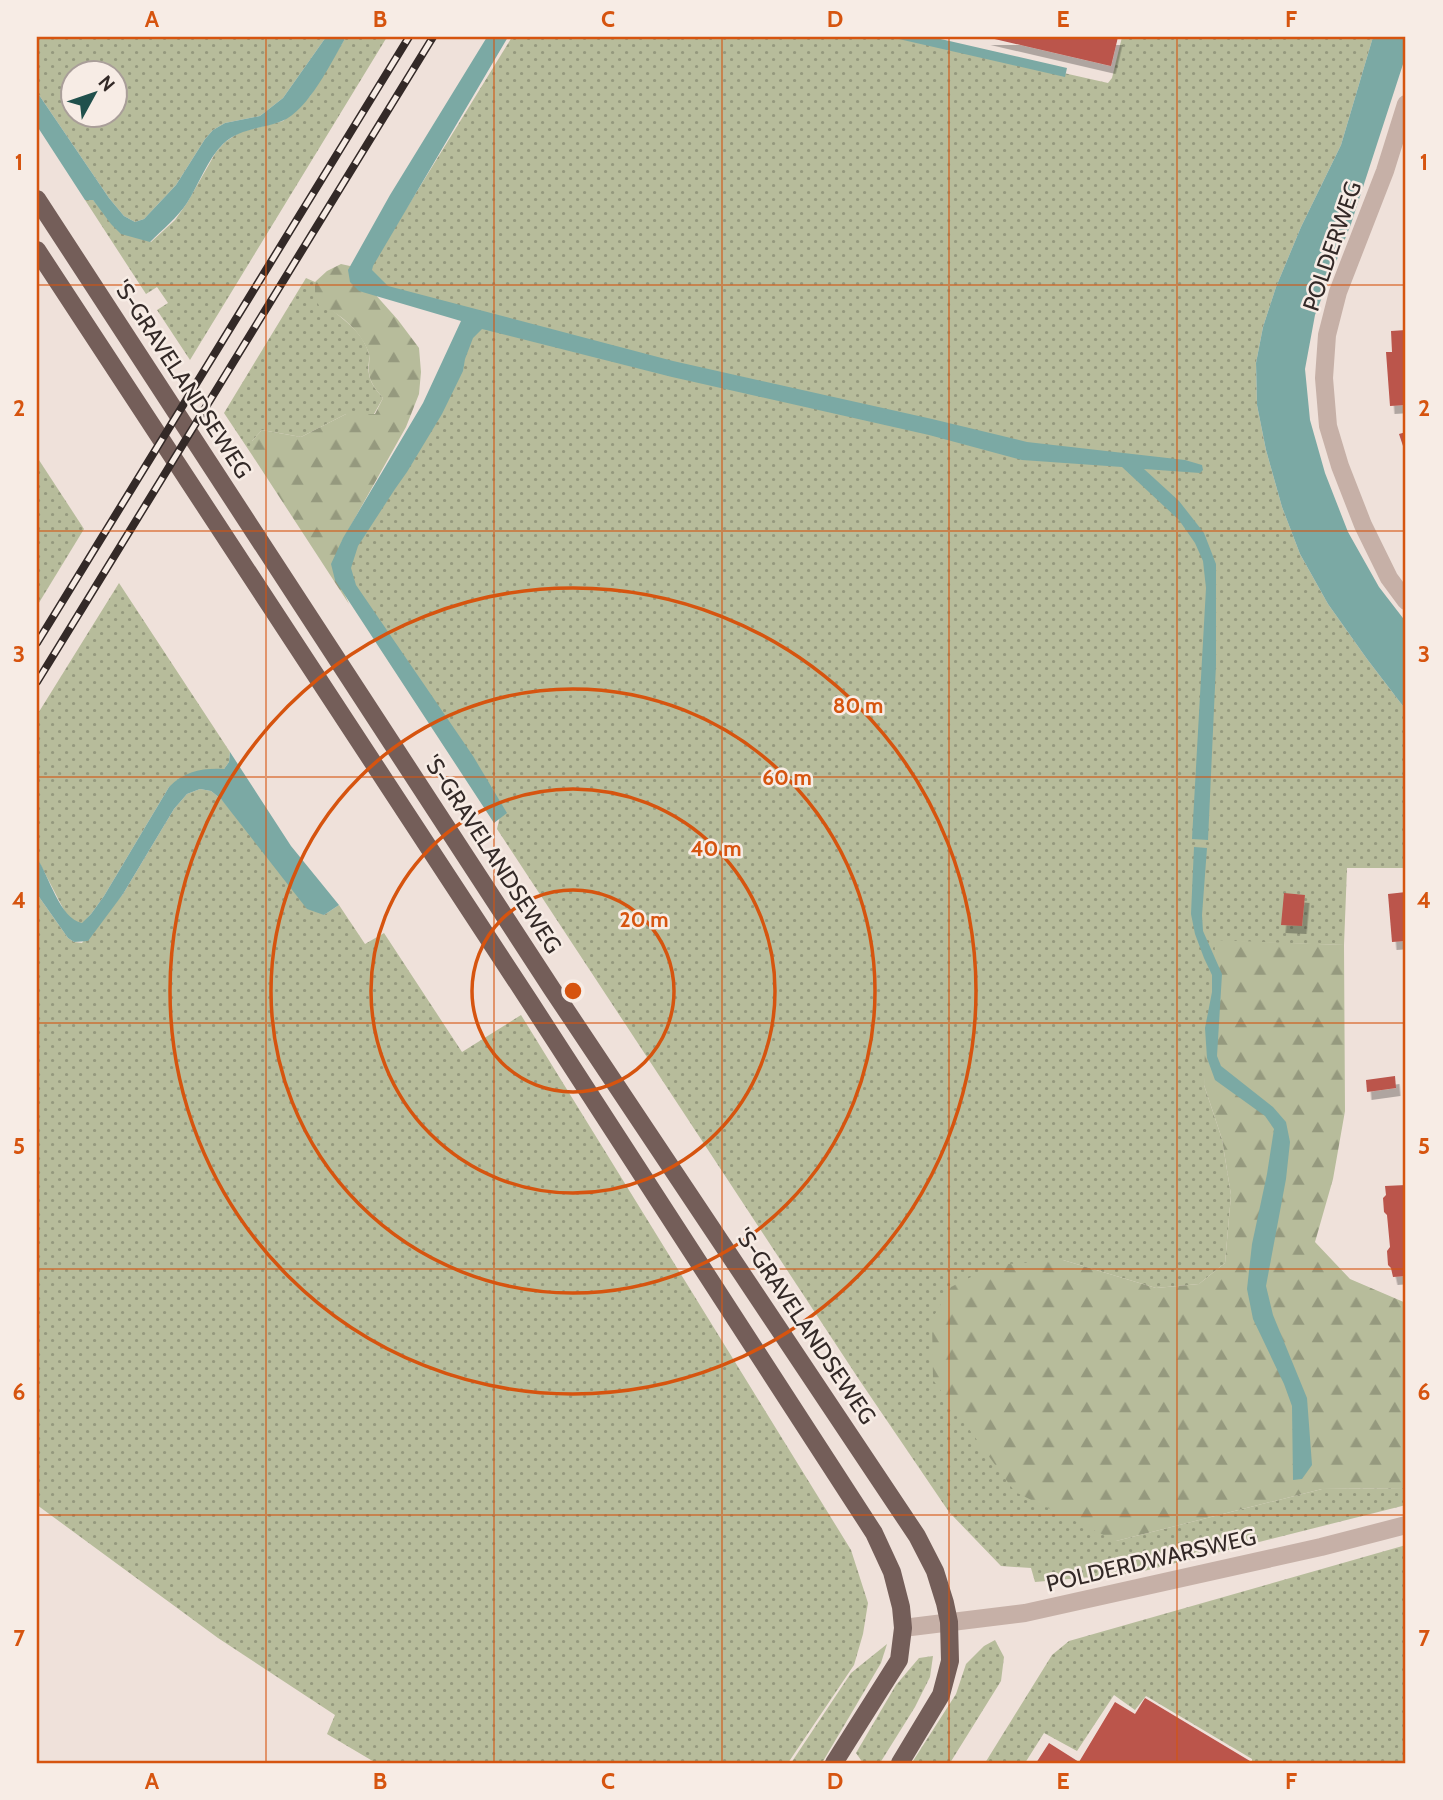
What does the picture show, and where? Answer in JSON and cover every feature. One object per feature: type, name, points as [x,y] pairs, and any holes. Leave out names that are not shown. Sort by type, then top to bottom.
[{"type":"main road","name":"'S-GRAVELANDSEWEG","points":[[37,199],[545,978],[917,1536],[935,1571],[945,1603],[949,1622],[950,1661],[941,1695],[900,1763]]},
{"type":"main road","points":[[37,250],[874,1533],[892,1572],[901,1607],[903,1628],[899,1660],[834,1763]]},
{"type":"street","name":"POLDERWEG","points":[[1406,104],[1385,171],[1338,292],[1327,335],[1324,378],[1328,426],[1340,466],[1378,557],[1406,601]]},
{"type":"street","name":"POLDERDWARSWEG","points":[[903,1628],[1025,1613],[1406,1525]]},
{"type":"green space","points":[[37,37],[326,37],[283,98],[260,116],[225,123],[213,130],[176,185],[144,219],[135,222],[124,216],[63,130],[130,130],[130,60],[60,60],[60,126],[37,92]]},
{"type":"green space","points":[[346,37],[387,37],[190,360],[157,310],[168,303],[157,287],[146,294],[85,200],[93,200],[99,207],[151,242],[175,220],[216,152],[225,142],[240,132],[283,121],[310,96]]},
{"type":"green space","points":[[512,37],[904,37],[1108,83],[1112,78],[1122,37],[1373,37],[1341,145],[1301,227],[1263,327],[1256,363],[1257,405],[1282,507],[1300,554],[1328,604],[1406,710],[1406,868],[1347,868],[1344,945],[1215,941],[1218,984],[1204,1085],[1222,1139],[1231,1195],[1225,1263],[1199,1284],[1156,1288],[1063,1260],[1116,1541],[1322,1489],[1406,1488],[1406,1505],[1136,1573],[1035,1582],[1031,1568],[1001,1566],[949,1512],[497,829],[500,816],[356,597],[347,567],[356,544],[482,319],[363,279]]},
{"type":"green space","points":[[341,264],[350,266],[419,348],[421,372],[419,394],[406,427],[341,543],[339,582],[349,604],[252,455],[252,441],[262,430],[301,437],[346,414],[375,414],[383,398],[371,380],[369,354],[365,344],[341,317],[319,306],[315,296],[315,282],[327,271]]},
{"type":"green space","points":[[306,278],[315,282],[315,295],[359,334],[369,354],[370,377],[383,398],[374,414],[346,414],[301,437],[262,430],[252,441],[252,455],[224,413]]},
{"type":"green space","points":[[37,457],[84,529],[37,606]]},
{"type":"green space","points":[[119,583],[230,752],[229,762],[224,769],[213,769],[169,787],[104,896],[82,924],[74,922],[65,912],[37,858],[37,715]]},
{"type":"green space","points":[[200,789],[211,791],[221,799],[324,915],[339,905],[365,944],[384,933],[462,1052],[521,1015],[851,1550],[868,1603],[854,1665],[788,1763],[376,1763],[327,1734],[335,1715],[218,1638],[37,1505],[37,894],[68,938],[82,943],[123,894],[174,809],[187,794]]},
{"type":"green space","points":[[1214,940],[1344,945],[1345,1111],[1333,1179],[1315,1242],[1350,1279],[1406,1303],[1406,1488],[1322,1489],[1116,1541],[1015,1492],[933,1380],[932,1319],[951,1287],[995,1265],[1063,1260],[1156,1288],[1199,1284],[1225,1263],[1231,1195],[1222,1139],[1204,1085],[1205,1046],[1218,984]]},
{"type":"green space","points":[[1406,1545],[1406,1763],[1252,1763],[1252,1759],[1146,1696],[1135,1710],[1114,1695],[1077,1751],[1044,1733],[1025,1763],[985,1763],[1052,1655],[1069,1641]]},
{"type":"green space","points":[[995,1640],[1004,1657],[1001,1681],[950,1763],[913,1763],[956,1694],[966,1664],[984,1646]]},
{"type":"green space","points":[[887,1644],[881,1663],[822,1763],[791,1763],[851,1673]]},
{"type":"green space","points":[[933,1656],[930,1677],[915,1707],[880,1763],[863,1763],[856,1753],[896,1685],[919,1658]]},
{"type":"water","points":[[326,37],[346,37],[301,107],[282,121],[244,132],[223,144],[212,157],[183,208],[150,242],[121,234],[93,200],[85,200],[37,126],[37,92],[60,126],[60,130],[63,130],[109,198],[124,216],[135,222],[144,219],[176,185],[213,130],[225,123],[260,116],[283,98]]},
{"type":"water","points":[[487,37],[508,37],[373,266],[372,270],[388,286],[673,361],[1027,442],[1185,460],[1202,465],[1203,470],[1200,473],[1144,469],[1179,501],[1204,533],[1216,564],[1216,665],[1208,840],[1192,839],[1206,588],[1203,561],[1195,543],[1179,520],[1122,467],[1022,460],[929,435],[672,377],[482,329],[473,338],[463,371],[442,414],[358,546],[351,568],[356,585],[473,756],[507,813],[494,823],[335,580],[331,564],[343,538],[423,403],[461,321],[359,291],[350,282],[348,270],[390,195]]},
{"type":"water","points":[[890,37],[932,37],[1067,68],[1065,77]]},
{"type":"water","points":[[1373,37],[1406,37],[1406,55],[1351,224],[1315,315],[1305,369],[1310,420],[1325,473],[1348,532],[1379,587],[1406,622],[1406,710],[1328,604],[1300,554],[1282,507],[1257,405],[1256,363],[1263,327],[1301,227],[1341,145]]},
{"type":"water","points":[[230,752],[291,846],[339,905],[324,915],[307,909],[221,799],[211,791],[200,789],[187,794],[174,809],[123,894],[88,941],[74,942],[68,938],[37,894],[37,858],[67,914],[82,923],[104,896],[169,787],[181,777],[194,772],[224,769],[229,762]]},
{"type":"water","points":[[1194,847],[1207,848],[1203,931],[1222,974],[1217,1056],[1221,1066],[1273,1107],[1286,1122],[1290,1142],[1286,1179],[1266,1286],[1273,1315],[1307,1398],[1312,1465],[1302,1479],[1293,1480],[1292,1406],[1253,1319],[1247,1289],[1252,1244],[1274,1129],[1265,1116],[1215,1080],[1207,1058],[1205,1028],[1212,992],[1212,975],[1195,934],[1191,914]]},
{"type":"building","points":[[986,37],[1118,37],[1111,66]]},
{"type":"building","points":[[1406,330],[1406,405],[1390,406],[1386,352],[1392,352],[1391,331]]},
{"type":"building","points":[[1406,432],[1406,455],[1399,434]]},
{"type":"building","points":[[1406,892],[1406,941],[1392,942],[1388,894]]},
{"type":"building","points":[[1284,893],[1305,895],[1302,926],[1281,925]]},
{"type":"building","points":[[1395,1076],[1396,1088],[1367,1092],[1366,1080]]},
{"type":"building","points":[[1406,1185],[1406,1276],[1393,1277],[1388,1265],[1387,1251],[1390,1247],[1383,1198],[1386,1195],[1385,1186]]},
{"type":"building","points":[[1145,1698],[1250,1763],[1036,1763],[1049,1743],[1079,1762],[1115,1702],[1135,1714]]},
{"type":"railway","points":[[37,643],[409,37]]},
{"type":"railway","points":[[37,682],[433,37]]}]
